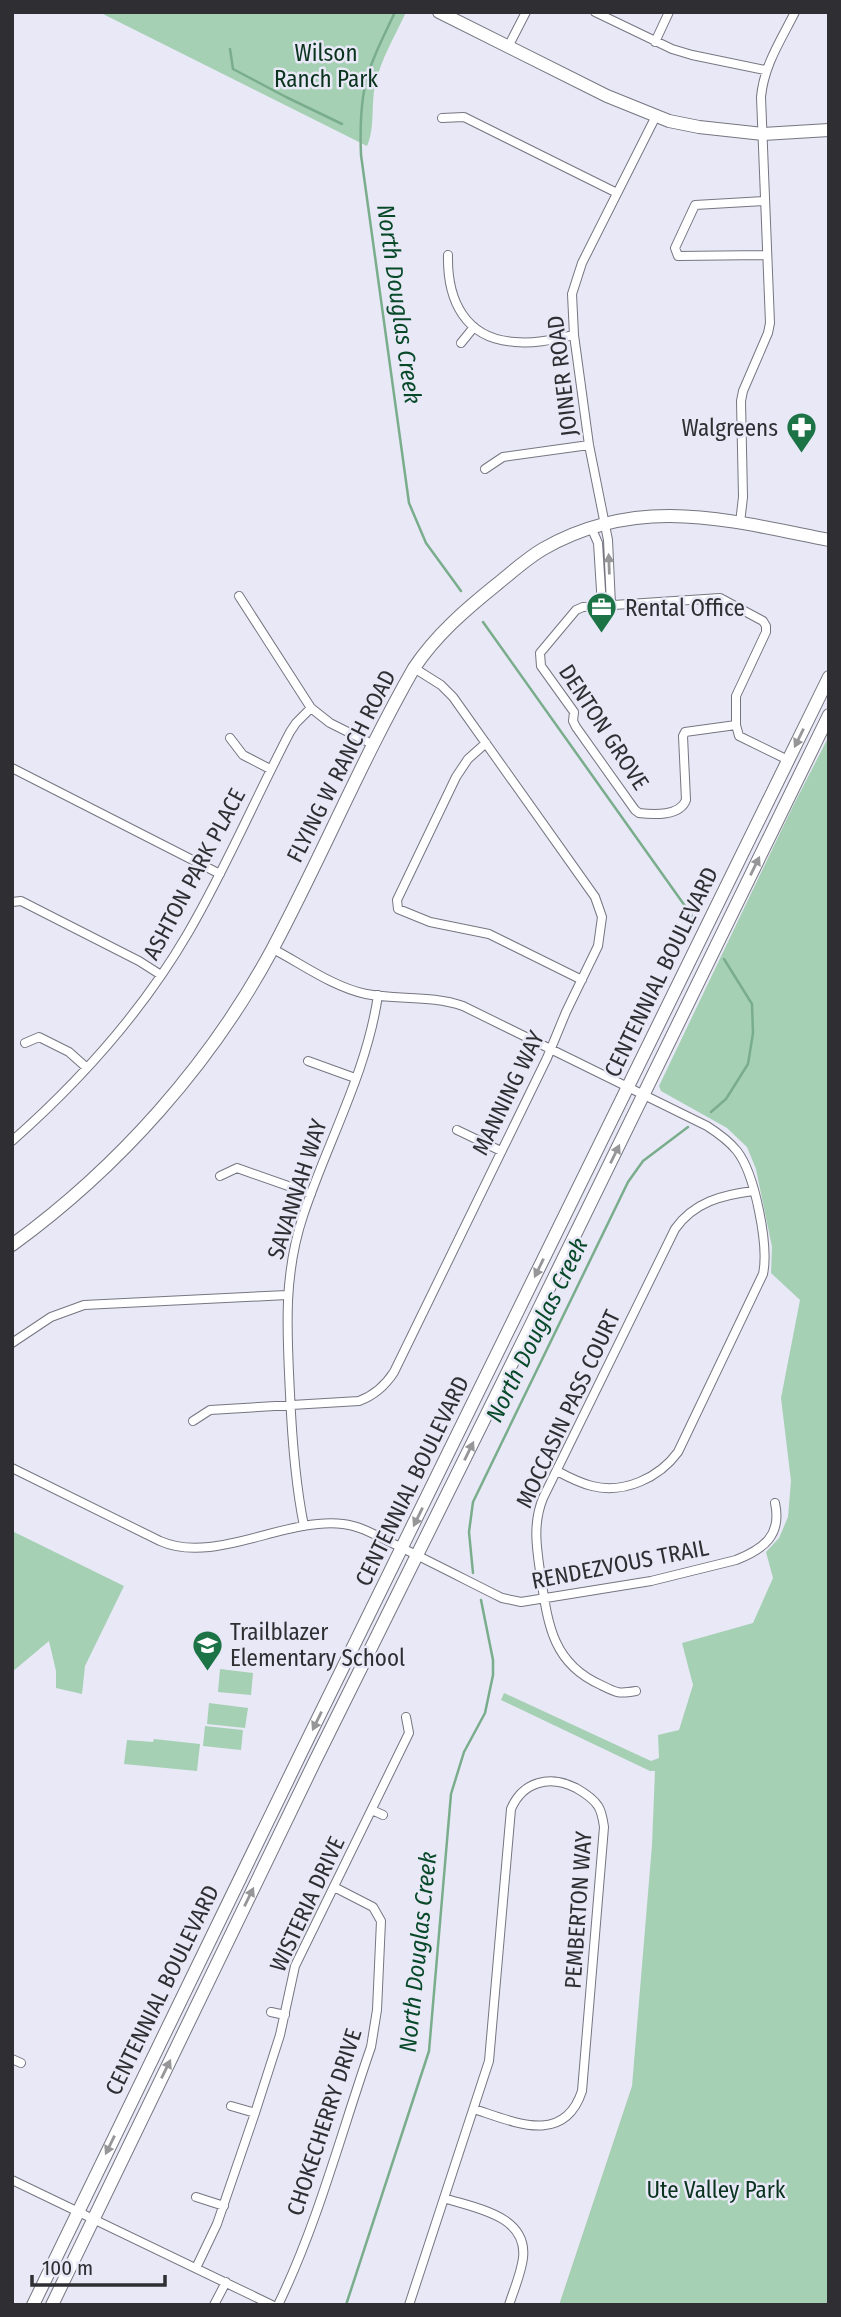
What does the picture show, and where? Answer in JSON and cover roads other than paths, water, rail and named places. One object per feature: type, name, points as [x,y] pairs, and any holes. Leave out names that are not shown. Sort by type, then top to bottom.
[{"type":"main road","points":[[439,12],[607,96],[656,116],[699,127],[763,134],[829,130]]},
{"type":"main road","name":"FLYING W RANCH ROAD","points":[[12,1245],[54,1214],[159,1111],[230,1018],[272,949],[414,668],[448,626],[540,551],[605,523],[674,514],[829,540]]},
{"type":"main road","name":"CENTENNIAL BOULEVARD","points":[[33,2305],[829,677]]},
{"type":"main road","name":"CENTENNIAL BOULEVARD","points":[[52,2305],[308,1775],[829,715]]},
{"type":"street","points":[[508,47],[526,12]]},
{"type":"street","points":[[595,12],[655,42],[692,55],[765,70]]},
{"type":"street","points":[[655,42],[669,12]]},
{"type":"street","points":[[740,523],[743,497],[741,401],[770,323],[761,97],[765,70],[795,12]]},
{"type":"street","name":"JOINER ROAD","points":[[605,523],[589,445],[574,335],[572,294],[577,277],[656,116]]},
{"type":"street","points":[[442,118],[464,117],[617,194]]},
{"type":"street","points":[[765,201],[695,205],[675,248],[678,256],[767,255]]},
{"type":"street","points":[[448,255],[451,290],[463,316],[487,336],[517,343],[574,335]]},
{"type":"street","points":[[461,344],[474,327]]},
{"type":"street","points":[[485,469],[503,457],[589,445]]},
{"type":"street","points":[[605,523],[608,540],[606,605]]},
{"type":"street","points":[[592,527],[598,543],[606,605]]},
{"type":"street","points":[[239,596],[311,708],[330,723],[374,745]]},
{"type":"street","points":[[606,605],[720,598],[763,621],[766,632],[736,696],[736,725],[743,740],[789,760]]},
{"type":"street","name":"DENTON GROVE","points":[[606,605],[576,610],[540,653],[539,659],[541,666],[574,712],[573,721],[576,727],[635,810],[645,814],[677,811],[683,807],[686,800],[685,732],[736,725]]},
{"type":"street","name":"MANNING WAY","points":[[193,1421],[210,1410],[359,1401],[376,1393],[388,1381],[552,1049],[601,935],[602,917],[595,897],[447,690],[414,668]]},
{"type":"street","name":"ASHTON PARK PLACE","points":[[12,1141],[87,1068],[161,975],[220,874],[296,723],[311,708]]},
{"type":"street","points":[[230,738],[243,755],[271,769]]},
{"type":"street","points":[[486,743],[468,759],[456,777],[397,900],[397,909],[430,922],[489,934],[582,980]]},
{"type":"street","points":[[12,768],[220,874]]},
{"type":"street","points":[[12,902],[21,901],[161,975]]},
{"type":"street","points":[[272,949],[346,988],[378,996],[456,1003],[707,1126],[729,1142],[745,1162],[765,1243],[763,1274],[678,1452],[653,1476],[618,1488],[593,1487],[557,1471]]},
{"type":"street","name":"SAVANNAH WAY","points":[[304,1526],[294,1468],[287,1295],[294,1250],[311,1194],[371,1034],[378,996]]},
{"type":"street","points":[[25,1043],[39,1037],[69,1052],[87,1068]]},
{"type":"street","points":[[309,1061],[355,1078]]},
{"type":"street","points":[[457,1130],[501,1151]]},
{"type":"street","points":[[220,1176],[237,1168],[311,1194]]},
{"type":"street","name":"MOCCASIN PASS COURT","points":[[636,1691],[621,1694],[593,1682],[569,1665],[561,1653],[550,1628],[545,1600],[536,1527],[540,1507],[668,1242],[682,1219],[691,1210],[714,1198],[753,1191]]},
{"type":"street","points":[[12,1343],[51,1317],[84,1305],[287,1295]]},
{"type":"street","name":"RENDEZVOUS TRAIL","points":[[12,1468],[177,1547],[210,1546],[304,1526],[332,1523],[352,1525],[511,1601],[521,1602],[651,1581],[749,1555],[761,1547],[776,1528],[778,1515],[775,1503]]},
{"type":"street","name":"WISTERIA DRIVE","points":[[196,2268],[224,2206],[255,2113],[285,2015],[295,1966],[409,1733],[406,1717]]},
{"type":"street","points":[[408,2305],[491,2050],[509,1819],[515,1800],[529,1786],[523,1776]]},
{"type":"street","name":"PEMBERTON WAY","points":[[474,2109],[529,2126],[562,2124],[579,2100],[584,2080],[604,1840],[601,1805],[582,1792],[555,1780],[529,1786]]},
{"type":"street","points":[[372,1810],[383,1815]]},
{"type":"street","name":"CHOKECHERRY DRIVE","points":[[278,2305],[306,2242],[376,2025],[381,1921],[373,1907],[334,1887]]},
{"type":"street","points":[[271,2012],[285,2015]]},
{"type":"street","points":[[231,2106],[255,2113]]},
{"type":"street","points":[[12,2180],[272,2305]]},
{"type":"street","points":[[196,2197],[224,2206]]},
{"type":"street","points":[[444,2198],[498,2216],[522,2235],[523,2259],[509,2305]]},
{"type":"street","points":[[215,2305],[226,2282]]},
{"type":"waterway","name":"North Douglas Creek","points":[[395,12],[373,61],[365,87],[361,116],[361,155],[409,503],[426,543],[461,591]]},
{"type":"waterway","points":[[230,49],[233,69],[342,124]]},
{"type":"waterway","name":"North Douglas Creek","points":[[483,622],[695,920]]},
{"type":"waterway","name":"North Douglas Creek","points":[[711,1112],[726,1099],[748,1064],[753,1033],[752,1004],[724,959]]},
{"type":"waterway","name":"North Douglas Creek","points":[[473,1573],[469,1532],[473,1502],[628,1182],[643,1161],[688,1127]]},
{"type":"waterway","name":"North Douglas Creek","points":[[346,2305],[429,2051],[451,1794],[464,1752],[485,1713],[493,1675],[493,1660],[481,1600]]},
{"type":"place","name":"Walgreens","points":[[801,455]]},
{"type":"place","name":"Rental Office","points":[[602,635]]},
{"type":"place","name":"Trailblazer Elementary School","points":[[207,1672]]},
{"type":"park label","name":"Wilson Ranch Park","points":[[326,66]]},
{"type":"park label","name":"Ute Valley Park","points":[[716,2190]]}]
